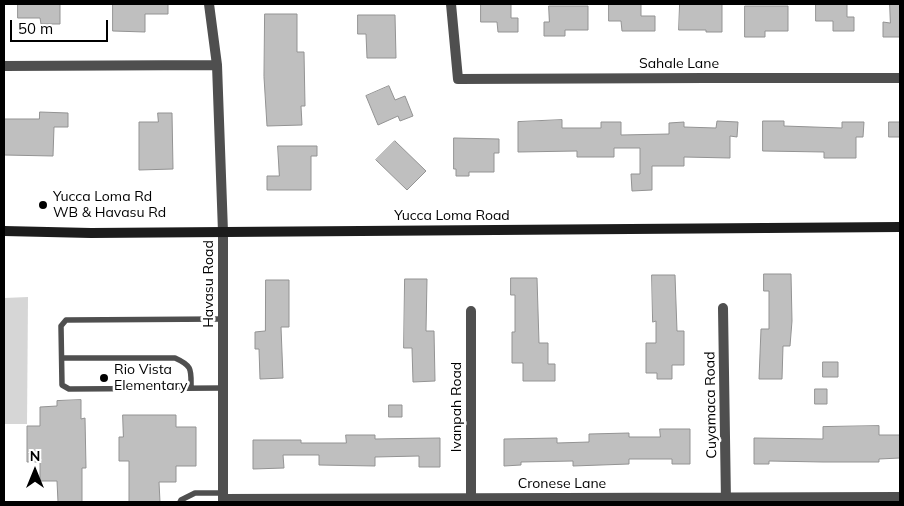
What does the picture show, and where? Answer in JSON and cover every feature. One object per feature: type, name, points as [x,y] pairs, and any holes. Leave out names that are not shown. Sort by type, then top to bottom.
[{"type":"main road","name":"Yucca Loma Road","points":[[4,231],[91,233],[900,227]]},
{"type":"street","name":"Havasu Road","points":[[209,4],[217,65],[222,232],[223,498]]},
{"type":"street","name":"Sahale Lane","points":[[451,4],[458,79],[900,78]]},
{"type":"street","points":[[4,66],[217,65]]},
{"type":"street","name":"Cuyamaca Road","points":[[723,308],[726,500]]},
{"type":"street","name":"Ivanpah Road","points":[[471,311],[471,500]]},
{"type":"street","name":"Cronese Lane","points":[[223,498],[726,500],[900,497]]},
{"type":"lane","points":[[223,319],[66,320],[61,326],[62,385],[69,388],[223,388]]},
{"type":"lane","points":[[62,358],[175,358],[185,362],[191,370],[191,388]]},
{"type":"lane","points":[[180,502],[195,493],[223,498]]},
{"type":"shaded area","points":[[28,297],[27,424],[4,424],[4,298]]},
{"type":"building","points":[[18,4],[60,4],[60,24],[41,24],[40,18],[18,18]]},
{"type":"building","points":[[113,4],[168,4],[168,14],[145,14],[145,32],[113,31]]},
{"type":"building","points":[[481,4],[511,4],[511,18],[518,18],[518,32],[498,32],[497,22],[481,22]]},
{"type":"building","points":[[609,4],[641,4],[641,16],[655,16],[655,31],[622,31],[621,21],[609,21]]},
{"type":"building","points":[[680,4],[722,4],[722,32],[679,30]]},
{"type":"building","points":[[816,4],[847,4],[847,17],[854,17],[854,31],[833,31],[833,21],[816,21]]},
{"type":"building","points":[[890,4],[900,4],[900,37],[883,37],[883,22],[890,23]]},
{"type":"building","points":[[549,6],[588,6],[588,30],[565,30],[565,36],[544,36],[544,22],[549,22]]},
{"type":"building","points":[[745,6],[788,6],[788,31],[765,31],[765,37],[745,37]]},
{"type":"building","points":[[265,14],[297,14],[297,52],[304,52],[305,106],[301,106],[302,125],[267,126],[264,77]]},
{"type":"building","points":[[358,15],[395,15],[396,58],[367,58],[366,34],[358,34]]},
{"type":"building","points":[[389,86],[395,100],[405,96],[413,116],[400,121],[398,116],[378,125],[366,96]]},
{"type":"building","points":[[40,112],[68,113],[68,127],[54,127],[53,156],[4,155],[4,119],[39,119]]},
{"type":"building","points":[[158,113],[172,113],[173,169],[139,170],[139,122],[158,122]]},
{"type":"building","points":[[562,120],[562,128],[601,128],[601,122],[621,122],[621,135],[669,134],[669,123],[684,122],[684,127],[716,128],[717,121],[738,122],[737,137],[730,136],[730,158],[684,157],[684,166],[652,166],[652,190],[632,191],[631,174],[640,174],[640,148],[614,148],[614,157],[577,157],[577,151],[518,152],[518,122]]},
{"type":"building","points":[[763,121],[784,121],[784,126],[842,128],[842,122],[864,122],[863,137],[856,137],[856,158],[824,158],[824,152],[763,151]]},
{"type":"building","points":[[889,122],[900,122],[900,137],[889,137]]},
{"type":"building","points":[[454,138],[499,139],[499,153],[494,153],[494,172],[469,172],[469,176],[456,176],[456,169],[454,169]]},
{"type":"building","points":[[395,141],[426,171],[407,190],[376,160]]},
{"type":"building","points":[[278,146],[317,146],[317,156],[311,156],[311,190],[267,190],[267,176],[279,176]]},
{"type":"building","points":[[764,274],[791,274],[792,321],[790,346],[783,346],[782,379],[759,379],[761,329],[769,329],[769,291],[764,291]]},
{"type":"building","points":[[652,275],[675,275],[677,331],[684,331],[684,365],[672,365],[672,379],[657,379],[657,373],[646,373],[646,343],[656,343],[656,321],[653,322]]},
{"type":"building","points":[[511,278],[537,278],[539,343],[548,343],[548,364],[555,364],[555,381],[523,381],[523,363],[512,363],[512,332],[515,332],[515,295],[511,295]]},
{"type":"building","points":[[405,279],[427,279],[426,331],[434,331],[435,381],[413,382],[412,348],[404,348]]},
{"type":"building","points":[[266,280],[289,280],[289,327],[281,327],[283,378],[260,379],[259,349],[255,349],[255,332],[265,331]]},
{"type":"building","points":[[823,362],[838,362],[838,377],[823,377]]},
{"type":"building","points":[[815,389],[827,389],[827,404],[815,404]]},
{"type":"building","points":[[81,400],[81,419],[85,418],[86,468],[82,468],[82,502],[58,502],[57,481],[40,481],[40,462],[27,462],[27,426],[40,426],[40,407],[57,406],[57,401]]},
{"type":"building","points":[[389,405],[402,405],[402,417],[389,417]]},
{"type":"building","points":[[123,415],[176,415],[176,427],[196,427],[196,466],[176,466],[176,482],[159,482],[160,502],[129,502],[129,461],[119,461],[119,437],[123,437]]},
{"type":"building","points":[[879,426],[879,435],[900,435],[900,458],[879,459],[879,462],[769,461],[769,464],[754,464],[754,438],[823,439],[823,427]]},
{"type":"building","points":[[660,429],[690,429],[690,464],[672,464],[672,459],[629,459],[629,464],[573,466],[573,461],[521,462],[521,465],[504,466],[504,439],[557,438],[557,443],[589,442],[589,434],[629,433],[629,437],[660,437]]},
{"type":"building","points":[[346,435],[375,435],[375,439],[440,438],[440,467],[419,467],[419,456],[375,457],[375,466],[319,465],[319,455],[283,455],[284,468],[253,469],[253,440],[301,440],[301,443],[346,443]]},
{"type":"place","name":"Yucca Loma Rd WB & Havasu Rd","points":[[43,205]]},
{"type":"place","name":"Rio Vista Elementary","points":[[104,378]]}]
